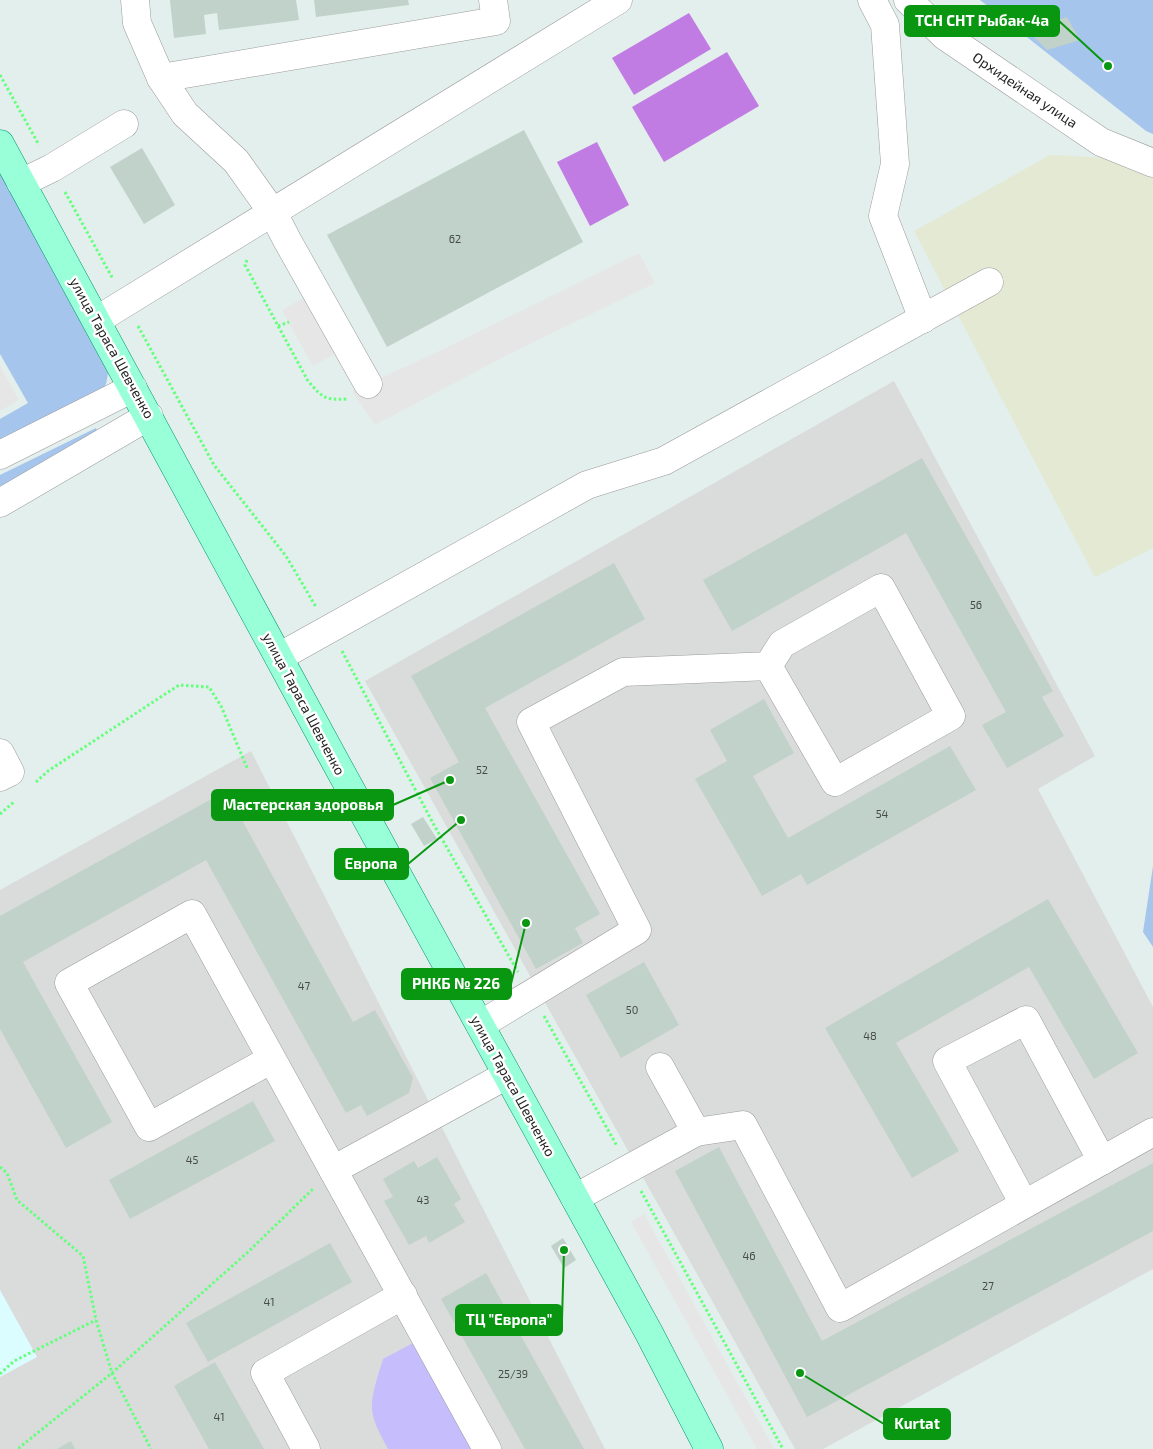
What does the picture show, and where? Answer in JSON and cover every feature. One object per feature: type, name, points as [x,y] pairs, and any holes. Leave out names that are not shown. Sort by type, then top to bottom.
[{"type":"main road","name":"улица Тараса Шевченко","points":[[0,144],[649,1333],[709,1449]]},
{"type":"street","points":[[135,0],[137,22],[161,78],[185,114],[236,161],[273,213],[358,391]]},
{"type":"street","points":[[161,78],[496,21],[494,0]]},
{"type":"street","points":[[97,320],[618,0]]},
{"type":"street","points":[[872,0],[885,25],[895,164],[883,216],[923,319]]},
{"type":"street","name":"Орхидейная улица","points":[[908,0],[945,36],[1101,142],[1153,163]]},
{"type":"street","points":[[21,182],[52,168],[124,124]]},
{"type":"street","points":[[279,657],[587,485],[664,461],[990,282]]},
{"type":"street","points":[[0,455],[133,388]]},
{"type":"street","points":[[0,502],[148,416]]},
{"type":"street","points":[[881,588],[952,716],[835,782],[768,666],[782,644],[881,588]]},
{"type":"street","points":[[480,1025],[637,930],[531,722],[623,672],[768,666]]},
{"type":"street","points":[[0,753],[10,772],[0,777]]},
{"type":"street","points":[[272,1059],[149,1126],[69,983],[192,914],[488,1449]]},
{"type":"street","points":[[1024,1204],[947,1062],[1026,1020],[1102,1161]]},
{"type":"street","points":[[660,1068],[696,1132]]},
{"type":"street","points":[[333,1170],[507,1075]]},
{"type":"street","points":[[575,1198],[696,1132],[743,1125],[840,1308],[1153,1132]]},
{"type":"street","points":[[306,1449],[265,1373],[403,1296]]},
{"type":"path","points":[[0,75],[214,464],[286,556],[329,629],[434,825],[629,1168],[783,1449]]},
{"type":"path","points":[[249,257],[245,265],[308,381],[320,395],[332,400],[358,391]]},
{"type":"path","points":[[278,326],[289,322]]},
{"type":"path","points":[[34,783],[48,771],[179,685],[208,687],[222,706],[248,770]]},
{"type":"path","points":[[0,814],[21,796]]},
{"type":"path","points":[[0,1167],[7,1173],[17,1200],[83,1256],[96,1320],[112,1373],[151,1449]]},
{"type":"path","points":[[19,1449],[112,1373],[248,1252],[333,1170]]},
{"type":"path","points":[[0,1374],[14,1361],[96,1320]]},
{"type":"shaded area","points":[[980,0],[1153,0],[1153,134],[1146,131]]},
{"type":"shaded area","points":[[689,13],[711,49],[634,95],[612,58]]},
{"type":"shaded area","points":[[727,52],[759,106],[664,162],[632,107]]},
{"type":"shaded area","points":[[597,142],[629,205],[590,226],[557,162]]},
{"type":"shaded area","points":[[1050,155],[1113,158],[1153,175],[1153,548],[1095,577],[914,231]]},
{"type":"shaded area","points":[[0,169],[110,363],[106,384],[98,397],[0,446],[0,419],[28,403],[0,354]]},
{"type":"shaded area","points":[[639,253],[655,283],[509,354],[375,425],[352,391],[431,355]]},
{"type":"shaded area","points":[[316,291],[347,347],[313,366],[282,310]]},
{"type":"shaded area","points":[[0,366],[19,400],[0,411]]},
{"type":"shaded area","points":[[894,381],[1095,756],[1038,789],[1153,1007],[1153,1269],[823,1449],[795,1449],[365,681]]},
{"type":"shaded area","points":[[96,428],[100,436],[0,492],[0,475]]},
{"type":"shaded area","points":[[251,751],[605,1449],[0,1449],[0,890]]},
{"type":"shaded area","points":[[1153,866],[1153,947],[1143,932]]},
{"type":"shaded area","points":[[644,1214],[774,1449],[757,1449],[631,1222]]},
{"type":"shaded area","points":[[0,1290],[37,1357],[0,1377]]},
{"type":"shaded area","points":[[413,1343],[471,1449],[388,1449],[374,1419],[372,1403],[374,1390],[383,1359]]},
{"type":"building","points":[[170,0],[296,0],[299,20],[219,30],[217,13],[204,15],[206,34],[174,38]]},
{"type":"building","points":[[314,0],[408,0],[409,5],[316,17]]},
{"type":"building","points":[[1067,17],[1080,40],[1047,50],[1027,30]]},
{"type":"building","points":[[524,130],[583,242],[387,347],[327,235]]},
{"type":"building","points":[[142,148],[175,205],[144,224],[110,167]]},
{"type":"building","points":[[922,458],[1053,691],[1042,697],[1064,736],[1007,768],[982,725],[1006,712],[906,533],[732,631],[703,580]]},
{"type":"building","points":[[614,563],[645,619],[485,708],[600,914],[575,928],[583,943],[536,969],[430,778],[459,762],[411,676]]},
{"type":"building","points":[[764,699],[794,753],[753,776],[788,838],[950,746],[976,790],[807,885],[801,874],[762,896],[695,779],[727,761],[710,730]]},
{"type":"building","points":[[226,791],[353,1022],[375,1010],[413,1078],[409,1093],[367,1116],[361,1105],[346,1113],[206,860],[23,962],[112,1122],[66,1148],[0,1029],[0,916]]},
{"type":"building","points":[[423,817],[437,839],[424,846],[411,824]]},
{"type":"building","points":[[1048,899],[1138,1053],[1094,1079],[1029,967],[896,1043],[959,1151],[912,1178],[825,1028]]},
{"type":"building","points":[[644,962],[679,1025],[621,1058],[586,995]]},
{"type":"building","points":[[253,1101],[275,1141],[130,1219],[109,1180]]},
{"type":"building","points":[[719,1147],[822,1341],[1153,1163],[1153,1231],[807,1417],[675,1171]]},
{"type":"building","points":[[437,1157],[461,1199],[454,1204],[465,1222],[429,1243],[426,1236],[409,1245],[384,1201],[393,1197],[383,1179],[414,1161],[418,1168]]},
{"type":"building","points":[[563,1238],[576,1260],[564,1268],[551,1246]]},
{"type":"building","points":[[330,1243],[352,1282],[208,1362],[186,1323]]},
{"type":"building","points":[[486,1273],[584,1449],[525,1449],[441,1299]]},
{"type":"building","points":[[215,1362],[264,1449],[209,1449],[174,1386]]},
{"type":"building","points":[[71,1441],[75,1449],[57,1449]]},
{"type":"place","name":"ТСН СНТ Рыбак-4а","points":[[1108,66]]},
{"type":"place","name":"Мастерская здоровья","points":[[450,780]]},
{"type":"place","name":"Европа","points":[[461,820]]},
{"type":"place","name":"РНКБ № 226","points":[[526,923]]},
{"type":"place","name":"ТЦ \"Европа\"","points":[[564,1250]]},
{"type":"place","name":"Kurtat","points":[[800,1373]]}]
